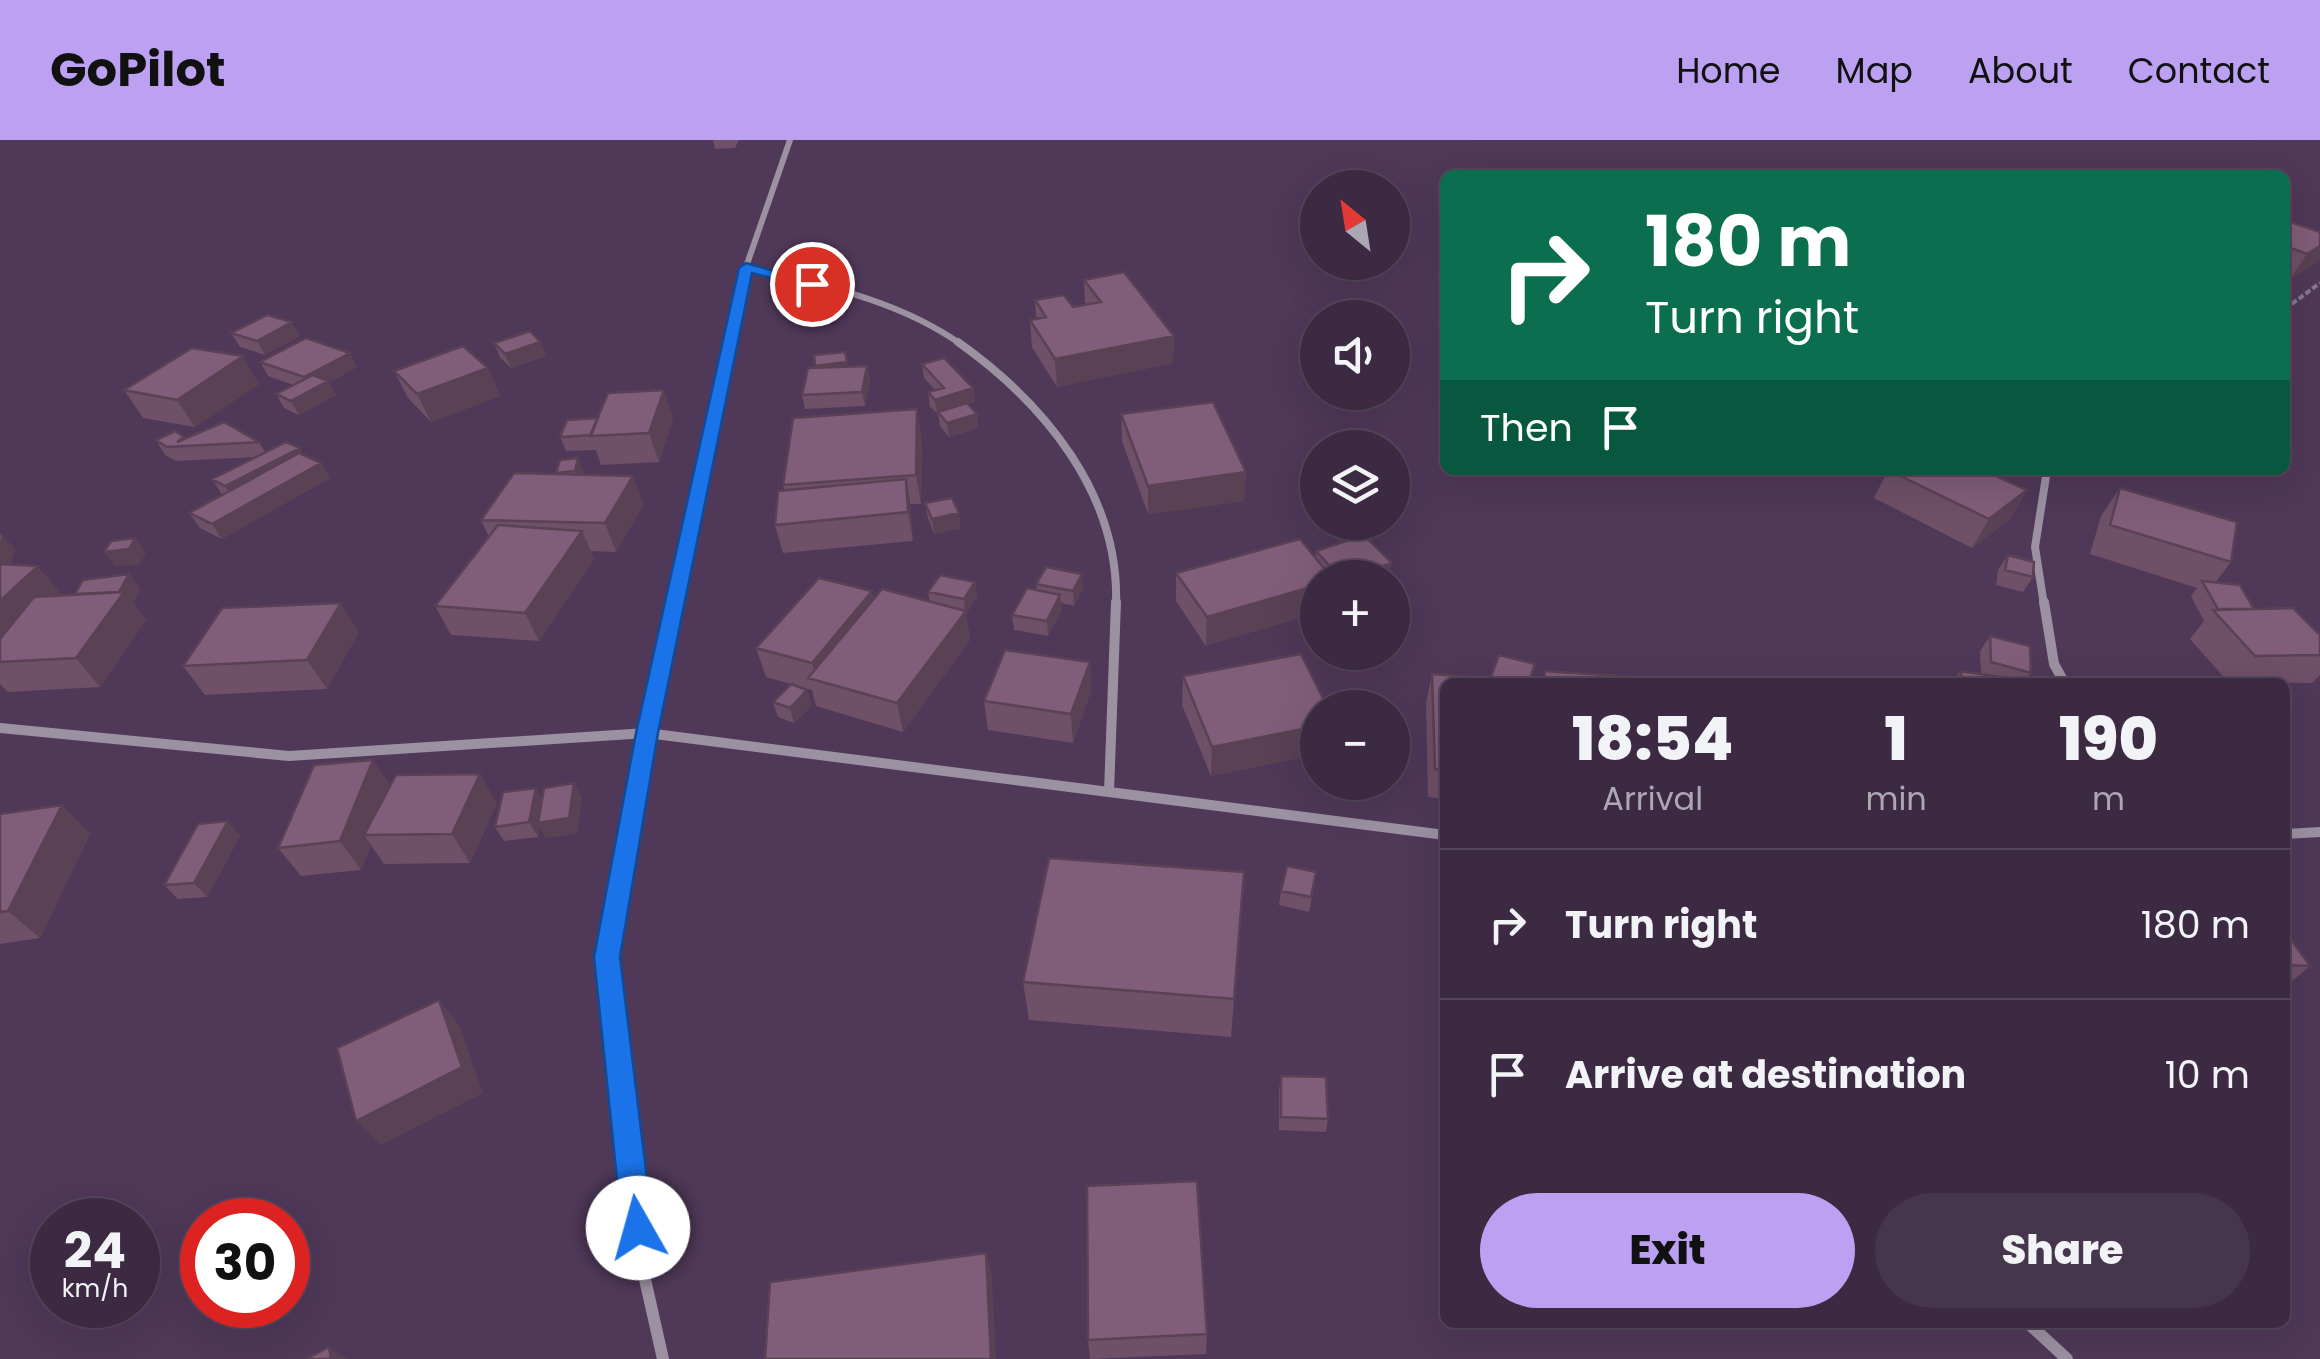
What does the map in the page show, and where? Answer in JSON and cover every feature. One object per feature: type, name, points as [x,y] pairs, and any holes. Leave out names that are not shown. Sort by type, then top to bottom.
[{"type":"street","points":[[663,1359],[642,1266],[607,957],[647,733],[746,268],[790,140]]},
{"type":"street","points":[[746,268],[844,292],[913,316],[964,347],[1023,392],[1067,442],[1102,513],[1116,579],[1110,792]]},
{"type":"street","points":[[2045,475],[2034,546],[2054,664],[2062,678]]},
{"type":"street","points":[[0,728],[289,756],[647,733],[1440,834]]},
{"type":"street","points":[[2290,834],[2320,832]]},
{"type":"street","points":[[2034,1328],[2068,1359]]},
{"type":"path","points":[[2290,305],[2320,282]]},
{"type":"building","points":[[2290,222],[2320,232],[2320,246],[2307,254],[2290,248]]},
{"type":"building","points":[[1124,272],[1174,336],[1055,359],[1030,320],[1046,317],[1035,300],[1064,295],[1073,307],[1101,302],[1084,280]]},
{"type":"building","points":[[267,315],[292,322],[257,341],[231,333]]},
{"type":"building","points":[[530,331],[540,342],[505,354],[494,343]]},
{"type":"building","points":[[306,338],[350,353],[304,377],[260,362]]},
{"type":"building","points":[[463,346],[488,368],[417,394],[394,371]]},
{"type":"building","points":[[192,348],[243,356],[177,400],[124,390]]},
{"type":"building","points":[[845,352],[847,362],[815,366],[814,355]]},
{"type":"building","points":[[944,358],[973,388],[935,400],[928,392],[944,388],[922,364]]},
{"type":"building","points":[[867,366],[862,392],[802,395],[808,368]]},
{"type":"building","points":[[313,375],[328,381],[291,401],[276,394]]},
{"type":"building","points":[[664,390],[649,433],[590,436],[608,393]]},
{"type":"building","points":[[1213,402],[1246,472],[1148,486],[1121,414]]},
{"type":"building","points":[[967,403],[977,414],[947,423],[938,412]]},
{"type":"building","points":[[917,409],[916,475],[783,485],[793,418]]},
{"type":"building","points":[[598,418],[591,435],[560,437],[567,420]]},
{"type":"building","points":[[224,422],[259,442],[167,447],[156,440],[175,431],[184,437],[177,442]]},
{"type":"building","points":[[286,442],[300,448],[225,486],[212,479]]},
{"type":"building","points":[[299,453],[321,463],[212,524],[189,513]]},
{"type":"building","points":[[578,458],[575,471],[556,473],[560,460]]},
{"type":"building","points":[[514,473],[633,476],[605,523],[481,520]]},
{"type":"building","points":[[1898,475],[1994,475],[2027,490],[1989,519]]},
{"type":"building","points":[[906,479],[908,512],[775,525],[778,491]]},
{"type":"building","points":[[2120,488],[2237,522],[2231,562],[2110,525]]},
{"type":"building","points":[[952,498],[959,513],[932,519],[925,503]]},
{"type":"building","points":[[498,525],[582,531],[525,613],[435,606]]},
{"type":"building","points":[[135,538],[129,549],[104,552],[111,541]]},
{"type":"building","points":[[1300,539],[1317,560],[1300,560],[1300,590],[1207,617],[1176,573]]},
{"type":"building","points":[[1349,540],[1369,540],[1389,560],[1324,560],[1316,551]]},
{"type":"building","points":[[2008,555],[2034,562],[2033,577],[2005,570]]},
{"type":"building","points":[[0,564],[38,566],[0,601]]},
{"type":"building","points":[[1046,567],[1082,574],[1073,591],[1036,584]]},
{"type":"building","points":[[129,574],[119,592],[75,594],[83,580]]},
{"type":"building","points":[[940,575],[975,582],[964,599],[928,592]]},
{"type":"building","points":[[819,578],[872,591],[812,663],[756,648]]},
{"type":"building","points":[[2202,581],[2240,585],[2254,609],[2218,609]]},
{"type":"building","points":[[1027,588],[1060,595],[1047,621],[1012,615]]},
{"type":"building","points":[[882,589],[966,611],[897,703],[808,678]]},
{"type":"building","points":[[124,592],[76,658],[0,662],[0,639],[34,597]]},
{"type":"building","points":[[341,603],[307,660],[183,666],[222,608]]},
{"type":"building","points":[[2293,608],[2320,635],[2320,655],[2255,656],[2213,610]]},
{"type":"building","points":[[1990,636],[2030,646],[2031,673],[1991,662]]},
{"type":"building","points":[[1005,650],[1090,662],[1071,714],[984,701]]},
{"type":"building","points":[[1300,654],[1300,670],[1309,670],[1319,690],[1300,690],[1300,730],[1212,747],[1183,676]]},
{"type":"building","points":[[1499,655],[1535,664],[1530,678],[1490,678]]},
{"type":"building","points":[[1544,671],[1652,678],[1545,678]]},
{"type":"building","points":[[1960,671],[2006,678],[1962,678]]},
{"type":"building","points":[[1432,674],[1486,678],[1440,678],[1440,770],[1435,769]]},
{"type":"building","points":[[791,684],[807,690],[790,708],[773,702]]},
{"type":"building","points":[[373,760],[340,841],[278,848],[314,765]]},
{"type":"building","points":[[480,774],[452,834],[364,835],[396,775]]},
{"type":"building","points":[[574,783],[569,818],[538,823],[544,788]]},
{"type":"building","points":[[536,788],[529,822],[495,827],[503,792]]},
{"type":"building","points":[[62,805],[8,911],[0,912],[0,814]]},
{"type":"building","points":[[228,821],[194,883],[164,885],[198,824]]},
{"type":"building","points":[[1049,858],[1244,872],[1234,999],[1023,982]]},
{"type":"building","points":[[1287,866],[1316,872],[1311,897],[1281,891]]},
{"type":"building","points":[[2290,938],[2310,966],[2290,965]]},
{"type":"building","points":[[439,1000],[462,1067],[356,1121],[337,1048]]},
{"type":"building","points":[[1281,1076],[1326,1077],[1328,1119],[1281,1117]]},
{"type":"building","points":[[1197,1181],[1207,1334],[1088,1340],[1087,1186]]},
{"type":"building","points":[[986,1253],[991,1359],[765,1359],[770,1282]]},
{"type":"building","points":[[329,1347],[331,1359],[306,1359]]},
{"type":"route","points":[[638,1228],[607,957],[647,733],[746,268],[812,284]]}]
